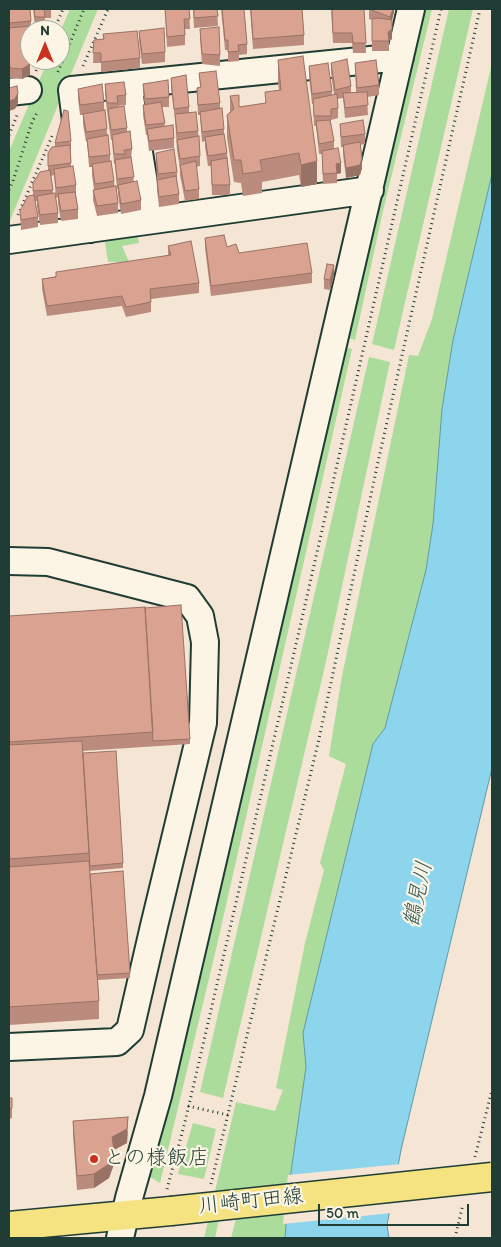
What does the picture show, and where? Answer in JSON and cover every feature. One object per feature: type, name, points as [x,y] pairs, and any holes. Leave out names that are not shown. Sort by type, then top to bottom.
[{"type":"main road","name":"川崎町田線","points":[[9,1226],[122,1227],[171,1211],[492,1177]]},
{"type":"street","points":[[122,1227],[158,1096],[412,9]]},
{"type":"street","points":[[90,229],[72,90],[400,57]]},
{"type":"street","points":[[128,85],[150,220]]},
{"type":"street","points":[[9,240],[370,190]]},
{"type":"street","points":[[9,561],[48,562],[187,598],[200,616],[205,642],[203,724],[130,1030],[117,1042],[9,1047]]},
{"type":"path","points":[[170,1180],[441,9]]},
{"type":"path","points":[[209,1191],[319,739],[376,472],[480,9]]},
{"type":"path","points":[[188,1106],[228,1115]]},
{"type":"green space","points":[[70,9],[98,9],[9,223],[9,151],[44,70],[70,70],[70,20],[65,20]]},
{"type":"green space","points":[[421,9],[432,9],[383,211],[355,340],[349,338],[353,322],[348,319]]},
{"type":"green space","points":[[449,9],[473,9],[394,350],[372,344]]},
{"type":"green space","points":[[492,63],[492,174],[453,340],[442,409],[433,524],[426,570],[385,728],[373,744],[303,1033],[306,1067],[289,1186],[285,1238],[231,1238],[244,1189],[224,1196],[215,1238],[204,1238],[236,1102],[275,1111],[283,1090],[276,1088],[305,943],[324,870],[320,863],[346,764],[329,756],[342,676],[409,355],[418,356],[432,319]]},
{"type":"green space","points":[[137,234],[139,243],[122,246],[129,262],[108,262],[105,242]]},
{"type":"green space","points":[[344,347],[352,349],[217,945],[160,1183],[147,1175]]},
{"type":"green space","points":[[369,357],[390,362],[325,666],[223,1098],[200,1092]]},
{"type":"green space","points":[[193,1123],[216,1129],[204,1179],[178,1174]]},
{"type":"water","name":"鶴見川","points":[[492,174],[492,768],[401,1150],[387,1225],[389,1238],[285,1238],[289,1186],[306,1067],[303,1033],[373,744],[385,728],[426,570],[433,524],[442,409],[453,340]]},
{"type":"pier","points":[[401,1164],[392,1213],[283,1224],[288,1175]]},
{"type":"building","points":[[9,9],[30,9],[31,20],[9,23]]},
{"type":"building","points":[[34,9],[44,9],[45,17],[35,17]]},
{"type":"building","points":[[165,9],[189,9],[190,19],[184,19],[185,35],[167,37]]},
{"type":"building","points":[[194,9],[217,9],[218,16],[194,18]]},
{"type":"building","points":[[222,9],[244,9],[247,44],[238,45],[239,51],[228,52],[228,40],[225,40]]},
{"type":"building","points":[[251,9],[302,9],[304,35],[253,39]]},
{"type":"building","points":[[332,9],[364,9],[366,43],[353,43],[352,33],[333,33]]},
{"type":"building","points":[[369,9],[393,9],[390,17]]},
{"type":"building","points":[[372,19],[392,20],[392,29],[388,32],[389,41],[372,41]]},
{"type":"building","points":[[20,27],[20,69],[10,68],[9,28]]},
{"type":"building","points":[[219,27],[220,55],[202,54],[200,29]]},
{"type":"building","points":[[164,28],[165,52],[142,54],[139,31]]},
{"type":"building","points":[[137,31],[140,58],[101,62],[101,53],[93,53],[94,40],[104,39],[103,34]]},
{"type":"building","points":[[303,56],[317,161],[301,165],[299,153],[260,160],[262,171],[243,174],[241,160],[234,160],[227,115],[234,109],[230,96],[239,95],[239,107],[266,103],[265,92],[281,90],[278,60]]},
{"type":"building","points":[[347,59],[351,86],[335,90],[331,63]]},
{"type":"building","points":[[376,60],[379,85],[357,88],[355,63]]},
{"type":"building","points":[[328,63],[332,91],[312,94],[309,66]]},
{"type":"building","points":[[216,71],[220,103],[198,105],[197,88],[201,87],[199,73]]},
{"type":"building","points":[[186,75],[189,107],[174,109],[171,78]]},
{"type":"building","points":[[168,80],[169,97],[145,99],[143,84]]},
{"type":"building","points":[[124,82],[126,95],[117,96],[118,103],[107,103],[105,84]]},
{"type":"building","points":[[102,84],[104,102],[80,105],[78,89]]},
{"type":"building","points":[[17,86],[18,93],[15,99],[9,101],[9,88]]},
{"type":"building","points":[[367,92],[368,105],[345,108],[343,93]]},
{"type":"building","points":[[337,94],[338,108],[331,109],[331,116],[314,116],[313,99]]},
{"type":"building","points":[[161,102],[165,123],[146,125],[143,105]]},
{"type":"building","points":[[124,106],[127,128],[111,130],[108,109]]},
{"type":"building","points":[[222,108],[224,129],[202,132],[200,112]]},
{"type":"building","points":[[64,110],[68,111],[71,141],[55,143]]},
{"type":"building","points":[[105,110],[107,129],[86,132],[83,114]]},
{"type":"building","points":[[196,112],[198,131],[177,133],[175,114]]},
{"type":"building","points":[[330,120],[334,141],[319,144],[316,121]]},
{"type":"building","points":[[363,120],[365,134],[341,137],[340,124]]},
{"type":"building","points":[[173,125],[174,138],[149,141],[147,129]]},
{"type":"building","points":[[130,131],[132,149],[124,150],[125,154],[114,154],[112,135]]},
{"type":"building","points":[[224,134],[227,153],[208,156],[205,137]]},
{"type":"building","points":[[108,135],[110,155],[89,157],[87,139]]},
{"type":"building","points":[[199,136],[200,156],[180,159],[177,140]]},
{"type":"building","points":[[360,142],[362,158],[360,165],[346,168],[343,145]]},
{"type":"building","points":[[70,145],[71,163],[48,166],[48,153],[52,147]]},
{"type":"building","points":[[338,148],[341,163],[336,164],[337,173],[323,174],[322,151]]},
{"type":"building","points":[[174,149],[177,172],[158,174],[156,153]]},
{"type":"building","points":[[131,157],[134,177],[117,179],[115,160]]},
{"type":"building","points":[[227,158],[230,185],[212,185],[211,161]]},
{"type":"building","points":[[111,161],[114,181],[95,184],[92,164]]},
{"type":"building","points":[[196,161],[199,189],[185,191],[180,165]]},
{"type":"building","points":[[73,166],[76,185],[56,188],[54,169]]},
{"type":"building","points":[[50,170],[53,190],[33,191],[33,183],[40,172]]},
{"type":"building","points":[[176,176],[179,194],[159,197],[157,180]]},
{"type":"building","points":[[137,181],[141,200],[121,204],[118,185]]},
{"type":"building","points":[[116,186],[118,203],[97,206],[93,190]]},
{"type":"building","points":[[75,192],[78,209],[61,211],[58,194]]},
{"type":"building","points":[[55,193],[58,213],[40,215],[37,196]]},
{"type":"building","points":[[34,195],[38,217],[21,220],[20,211],[28,196]]},
{"type":"building","points":[[224,235],[227,247],[236,244],[239,253],[307,243],[312,273],[211,286],[205,238]]},
{"type":"building","points":[[191,241],[199,283],[150,289],[151,302],[126,307],[122,296],[47,306],[42,279],[56,277],[56,272],[171,255],[168,246]]},
{"type":"building","points":[[327,264],[334,265],[330,280],[324,279]]},
{"type":"building","points":[[181,605],[190,739],[153,741],[145,608]]},
{"type":"building","points":[[145,607],[153,732],[9,742],[9,616]]},
{"type":"building","points":[[82,741],[89,853],[9,859],[9,745]]},
{"type":"building","points":[[116,751],[123,863],[90,866],[83,753]]},
{"type":"building","points":[[89,861],[99,1001],[9,1007],[9,867]]},
{"type":"building","points":[[123,871],[130,973],[97,975],[90,874]]},
{"type":"building","points":[[9,1098],[12,1098],[12,1108],[9,1109]]},
{"type":"building","points":[[128,1117],[127,1129],[112,1137],[114,1150],[109,1164],[94,1174],[77,1176],[73,1121]]},
{"type":"place","name":"との様飯店","points":[[94,1159]]}]
